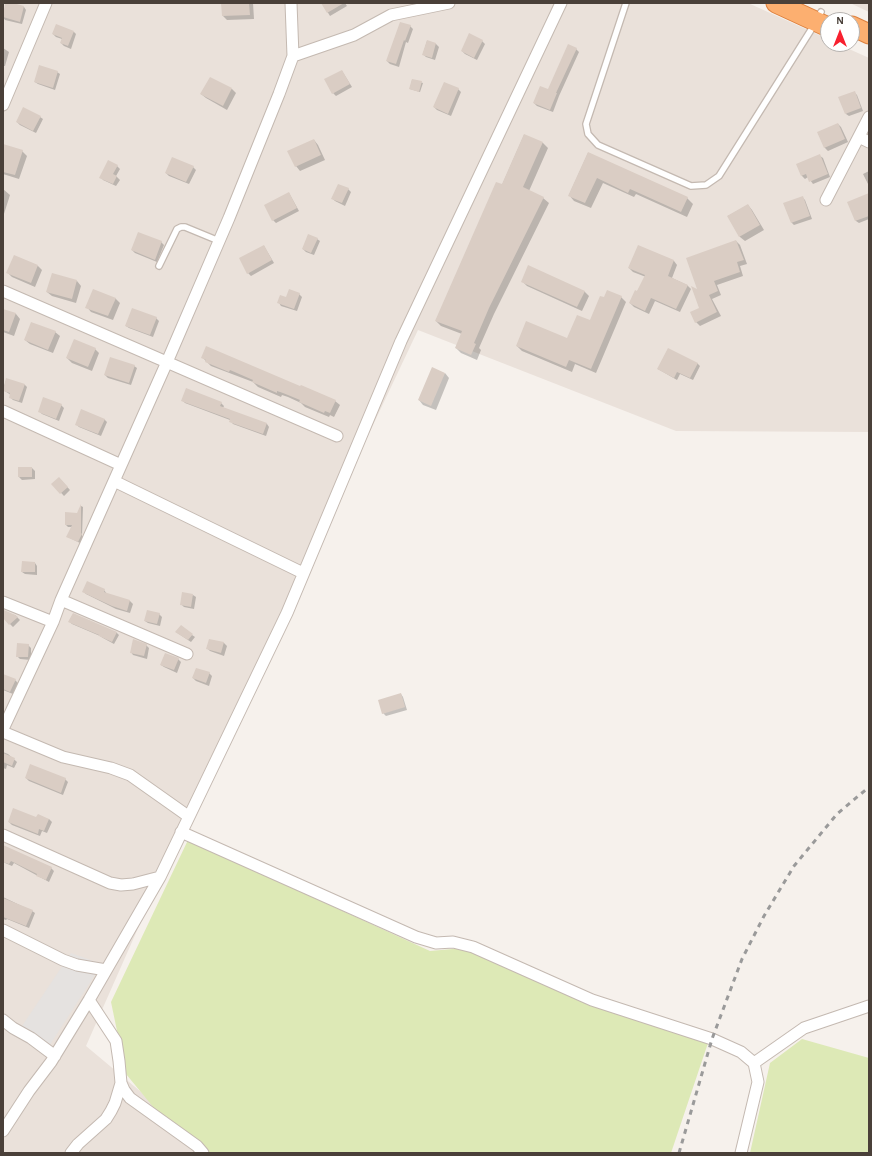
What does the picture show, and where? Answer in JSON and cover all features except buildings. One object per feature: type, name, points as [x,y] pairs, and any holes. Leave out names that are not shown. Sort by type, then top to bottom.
[{"type":"highway","points":[[776,3],[820,19]]},
{"type":"highway","points":[[802,3],[820,18]]},
{"type":"street","points":[[3,105],[46,3]]},
{"type":"street","points":[[3,729],[53,622],[61,600],[167,362],[219,241],[293,56],[291,3]]},
{"type":"street","points":[[293,56],[354,35],[391,15],[449,3]]},
{"type":"street","points":[[3,1131],[29,1091],[55,1056],[160,877],[188,816],[287,613],[401,341],[561,3]]},
{"type":"street","points":[[826,200],[869,117]]},
{"type":"street","points":[[859,137],[869,142]]},
{"type":"street","points":[[3,291],[337,436]]},
{"type":"street","points":[[3,411],[121,465]]},
{"type":"street","points":[[114,481],[303,573]]},
{"type":"street","points":[[61,600],[187,654]]},
{"type":"street","points":[[3,602],[53,622]]},
{"type":"street","points":[[3,732],[63,757],[111,768],[130,775],[188,816]]},
{"type":"street","points":[[181,832],[416,938],[436,943],[453,942],[473,947],[592,1000],[712,1040],[740,1052],[754,1063],[758,1082],[741,1153]]},
{"type":"street","points":[[3,836],[110,882],[121,885],[133,884],[160,877]]},
{"type":"street","points":[[3,930],[63,960],[106,970]]},
{"type":"street","points":[[72,1153],[78,1144],[106,1119],[115,1103],[121,1084],[120,1061],[116,1041],[89,1000]]},
{"type":"street","points":[[754,1063],[804,1028],[869,1006]]},
{"type":"street","points":[[3,1020],[55,1056]]},
{"type":"street","points":[[121,1084],[130,1098],[197,1146],[203,1153]]},
{"type":"lane","points":[[626,3],[586,124],[588,134],[598,145],[691,186],[706,186],[719,176],[820,23]]},
{"type":"lane","points":[[158,266],[177,230],[181,227],[185,227],[219,241]]},
{"type":"shaded area","points":[[3,3],[748,3],[820,35],[820,52],[856,52],[869,58],[869,432],[676,431],[418,330],[185,822],[86,1046],[214,1153],[3,1153]]},
{"type":"shaded area","points":[[850,3],[869,3],[869,12]]},
{"type":"shaded area","points":[[71,953],[102,964],[44,1054],[16,1035]]},
{"type":"green space","points":[[188,840],[430,951],[464,948],[708,1043],[671,1153],[207,1153],[154,1108],[126,1074],[111,1002]]},
{"type":"green space","points":[[802,1039],[869,1058],[869,1153],[750,1153],[770,1063]]},
{"type":"railway","points":[[679,1153],[712,1039],[742,959],[764,916],[794,866],[837,814],[869,787]]}]
